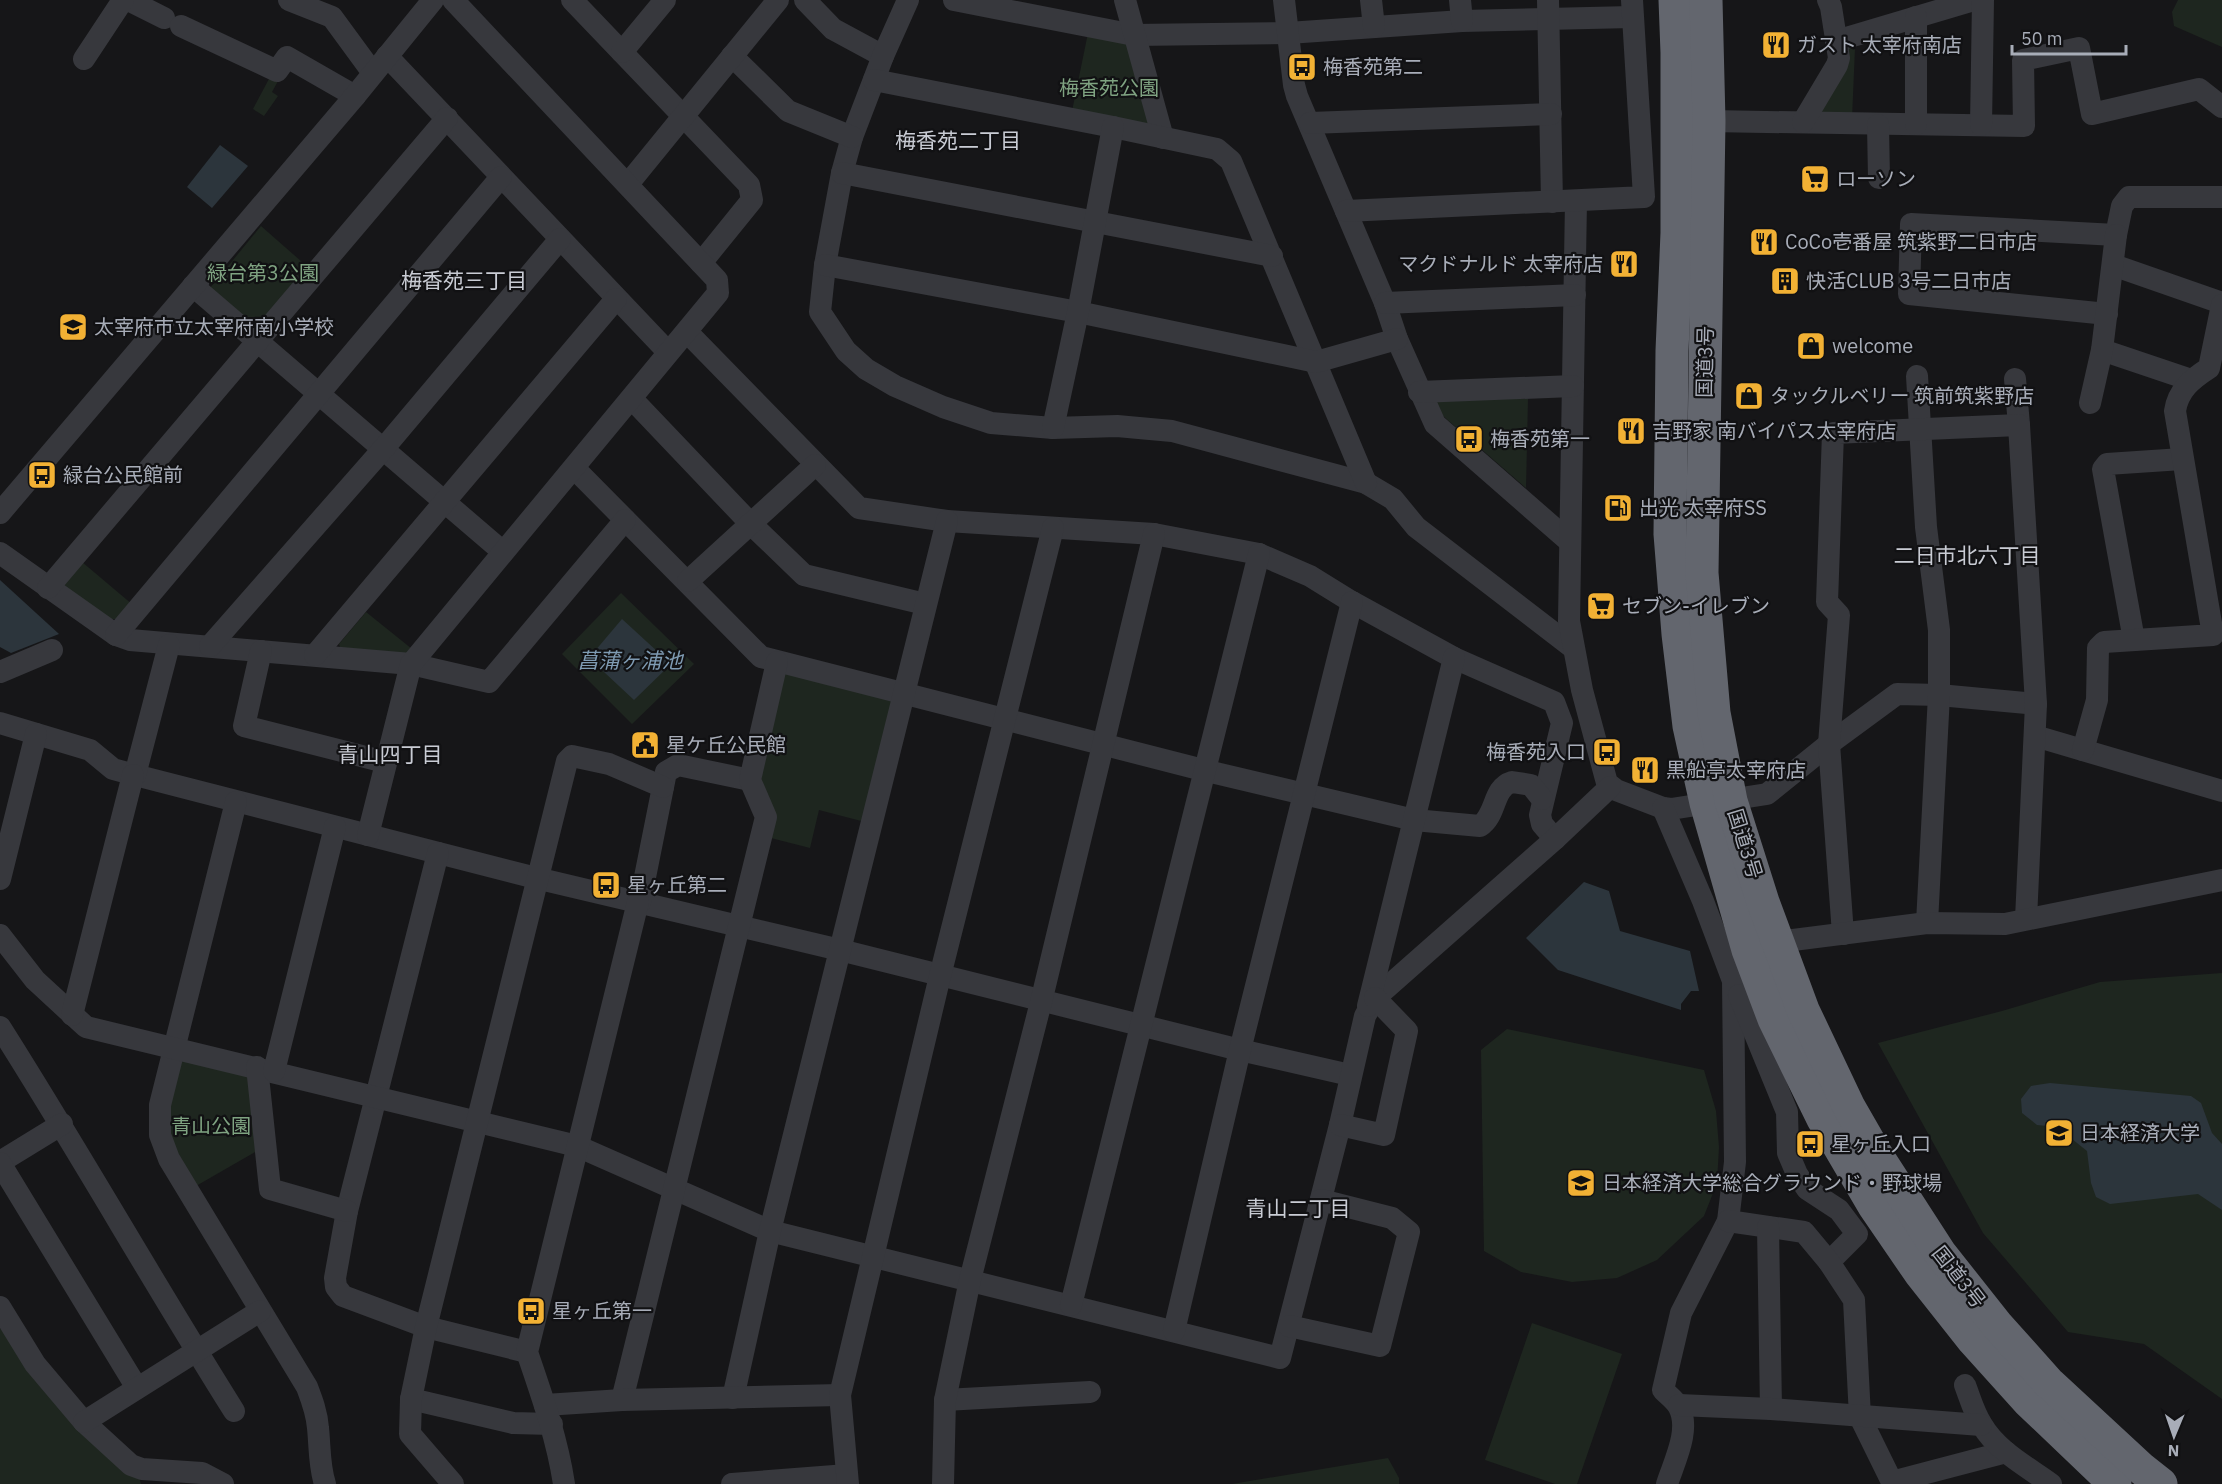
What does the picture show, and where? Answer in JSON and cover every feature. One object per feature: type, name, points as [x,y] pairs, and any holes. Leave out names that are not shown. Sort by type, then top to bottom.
[{"type":"highway","name":"国道3号","points":[[1675,0],[1677,233],[1672,351],[1670,534],[1678,634],[1689,726],[1803,1010],[1849,1107],[1876,1154],[1940,1253],[1997,1325],[2048,1382],[2142,1469],[2162,1484]]},
{"type":"highway","name":"国道3号","points":[[1706,0],[1709,122],[1702,573],[1719,802],[1748,950],[1774,1019],[1822,1119],[1874,1206],[1920,1273],[1973,1340],[2028,1401],[2115,1484]]},
{"type":"street","points":[[84,59],[123,0]]},
{"type":"street","points":[[128,0],[277,72],[287,57],[355,96]]},
{"type":"street","points":[[289,0],[332,17],[380,64],[447,118],[668,352]]},
{"type":"street","points":[[0,513],[355,96],[433,0]]},
{"type":"street","points":[[368,835],[411,664],[718,293],[717,280],[701,262],[453,0]]},
{"type":"street","points":[[572,0],[749,185],[752,200],[701,262]]},
{"type":"street","points":[[622,52],[665,0]]},
{"type":"street","points":[[628,184],[778,0]]},
{"type":"street","points":[[805,0],[833,29],[883,56]]},
{"type":"street","points":[[908,0],[883,56],[852,137],[842,173],[825,265],[820,312],[846,351],[866,369],[895,386],[943,407],[991,423],[1053,428],[1117,426],[1172,431],[1366,483],[1393,499],[1416,527],[1572,647]]},
{"type":"street","points":[[954,0],[1134,35],[1287,33],[1374,27],[1461,11],[1632,8],[1644,197],[1346,211]]},
{"type":"street","points":[[1125,0],[1163,138]]},
{"type":"street","points":[[1284,0],[1294,85],[1385,303],[1419,392],[1435,424],[1570,542]]},
{"type":"street","points":[[1371,0],[1374,27]]},
{"type":"street","points":[[1803,122],[1839,58],[1828,0]]},
{"type":"street","points":[[1836,41],[1974,0]]},
{"type":"street","points":[[1981,125],[1983,0]]},
{"type":"street","points":[[1549,9],[1552,202]]},
{"type":"street","points":[[1916,17],[1916,124]]},
{"type":"street","points":[[1709,122],[2024,126],[2024,60],[2079,48],[2092,114],[2199,89],[2222,107]]},
{"type":"street","points":[[732,56],[788,111],[852,137]]},
{"type":"street","points":[[874,80],[1217,149],[1231,161],[1366,483]]},
{"type":"street","points":[[1310,123],[1551,114]]},
{"type":"street","points":[[48,588],[447,118]]},
{"type":"street","points":[[1878,125],[1879,178]]},
{"type":"street","points":[[1053,428],[1078,312],[1113,127]]},
{"type":"street","points":[[842,173],[1272,256]]},
{"type":"street","points":[[116,635],[501,177]]},
{"type":"street","points":[[2090,403],[2102,350],[2116,236],[2122,206],[2129,197],[2222,197]]},
{"type":"street","points":[[1576,201],[1569,621],[1572,647],[1605,779],[1610,787],[1671,809],[1767,794],[1829,744],[1897,694],[1939,695],[2036,704]]},
{"type":"street","points":[[2107,314],[1910,294],[1911,224],[2116,236]]},
{"type":"street","points":[[210,646],[384,448],[560,239]]},
{"type":"street","points":[[825,265],[1078,312],[1316,362],[1397,339]]},
{"type":"street","points":[[2083,750],[2097,700],[2098,648],[2104,642],[2213,635],[2175,411],[2181,394],[2191,380],[2209,368],[2222,304],[2113,265]]},
{"type":"street","points":[[193,286],[503,552]]},
{"type":"street","points":[[1385,303],[1575,295]]},
{"type":"street","points":[[315,655],[616,299]]},
{"type":"street","points":[[687,332],[859,508],[947,521],[1154,534],[1259,554],[1310,576],[1352,602],[1454,658],[1554,702],[1562,723],[1542,799],[1540,819],[1555,839]]},
{"type":"street","points":[[2102,350],[2191,380]]},
{"type":"street","points":[[1917,376],[1926,527],[1939,630],[1939,695],[1927,923]]},
{"type":"street","points":[[2015,379],[2036,704],[2026,920]]},
{"type":"street","points":[[1419,392],[1573,386]]},
{"type":"street","points":[[632,399],[751,524],[804,575],[925,604]]},
{"type":"street","points":[[1843,934],[1829,744],[1839,615],[1827,602],[1833,433],[2019,425]]},
{"type":"street","points":[[2134,640],[2103,469],[2107,464],[2182,459]]},
{"type":"street","points":[[688,581],[815,465]]},
{"type":"street","points":[[574,468],[761,657],[1005,718],[1103,746],[1414,820],[1480,826],[1488,820],[1500,789],[1512,782],[1531,785],[1542,799]]},
{"type":"street","points":[[0,553],[116,635],[130,640],[411,664],[489,682],[626,520]]},
{"type":"street","points":[[733,1398],[770,1231],[947,521]]},
{"type":"street","points":[[732,1484],[848,1479],[840,1395],[940,976],[1053,528]]},
{"type":"street","points":[[943,1484],[945,1401],[970,1280],[1041,1002],[1154,534]]},
{"type":"street","points":[[1071,1305],[1142,1026],[1203,770],[1259,554]]},
{"type":"street","points":[[1174,1331],[1240,1050],[1352,602]]},
{"type":"street","points":[[72,1015],[169,645]]},
{"type":"street","points":[[0,672],[52,650]]},
{"type":"street","points":[[261,651],[244,726],[386,762]]},
{"type":"street","points":[[0,935],[35,980],[86,1027],[578,1146],[770,1231],[1280,1358],[1340,1125],[1350,1075],[1370,1007],[1454,658]]},
{"type":"street","points":[[622,1400],[766,817],[750,780],[777,662]]},
{"type":"street","points":[[0,723],[90,750],[112,769],[236,802],[536,878],[840,950],[1041,1002],[1350,1075]]},
{"type":"street","points":[[0,879],[36,734]]},
{"type":"street","points":[[2035,736],[2222,791]]},
{"type":"street","points":[[453,1484],[410,1434],[411,1399],[426,1327],[567,761],[572,756],[609,764],[663,787]]},
{"type":"street","points":[[564,1484],[559,1451],[549,1414],[526,1352],[639,902],[666,772],[678,765],[750,780]]},
{"type":"street","points":[[1370,1007],[1610,787]]},
{"type":"street","points":[[236,802],[160,1105],[160,1135],[169,1159],[307,1387],[318,1426],[321,1470],[325,1484]]},
{"type":"street","points":[[1663,808],[1703,901],[1787,1112],[1788,1153],[1797,1174],[1807,1190],[1839,1210],[1857,1234],[1829,1262]]},
{"type":"street","points":[[335,827],[265,1069],[270,1190],[347,1211]]},
{"type":"street","points":[[438,853],[347,1211],[335,1278],[336,1287],[343,1296],[426,1327],[526,1352]]},
{"type":"street","points":[[1777,942],[1927,923],[2005,924],[2222,880]]},
{"type":"street","points":[[1667,1484],[1682,1436],[1682,1416],[1679,1405],[1663,1390],[1681,1313],[1728,1221],[1735,1162],[1733,981]]},
{"type":"street","points":[[1340,1125],[1384,1135],[1407,1031],[1370,1007]]},
{"type":"street","points":[[0,1027],[62,1124],[234,1411]]},
{"type":"street","points":[[62,1124],[0,1163],[136,1388]]},
{"type":"street","points":[[1289,1326],[1380,1346],[1409,1232],[1392,1218],[1321,1200]]},
{"type":"street","points":[[1728,1221],[1804,1232],[1829,1262],[1854,1299],[1860,1417],[1892,1482],[2006,1452]]},
{"type":"street","points":[[1768,1227],[1771,1409]]},
{"type":"street","points":[[0,1307],[35,1364],[84,1422],[137,1467],[202,1473],[223,1484]]},
{"type":"street","points":[[84,1422],[260,1311]]},
{"type":"street","points":[[1965,1385],[1981,1425],[1992,1438],[2006,1452],[2051,1484]]},
{"type":"street","points":[[945,1401],[1090,1392]]},
{"type":"street","points":[[411,1399],[513,1423],[622,1400],[840,1395]]},
{"type":"street","points":[[1679,1405],[1771,1409],[1981,1425]]},
{"type":"green space","points":[[2178,0],[2222,0],[2222,47],[2174,26],[2172,12]]},
{"type":"green space","name":"梅香苑公園","points":[[1088,33],[1126,38],[1151,121],[1144,129],[1072,111]]},
{"type":"green space","points":[[1845,48],[1855,48],[1852,119],[1818,119]]},
{"type":"green space","points":[[270,77],[278,81],[272,92],[278,96],[264,116],[253,109]]},
{"type":"green space","name":"緑台第3公園","points":[[261,226],[310,269],[256,326],[210,288]]},
{"type":"green space","points":[[1437,399],[1528,399],[1526,488],[1435,409]]},
{"type":"green space","points":[[82,562],[133,605],[121,619],[107,619],[62,588]]},
{"type":"green space","points":[[621,593],[694,664],[632,724],[562,654]]},
{"type":"green space","points":[[366,612],[412,649],[409,657],[341,650],[339,644]]},
{"type":"green space","points":[[791,668],[890,698],[895,710],[865,822],[819,810],[810,848],[767,837],[760,784],[782,674]]},
{"type":"green space","name":"日本経済大学","points":[[2222,973],[2222,1399],[2144,1344],[2068,1332],[1983,1233],[1878,1043],[2002,1011],[2100,982]]},
{"type":"green space","points":[[1507,1029],[1704,1070],[1716,1111],[1719,1147],[1717,1183],[1704,1216],[1657,1260],[1617,1278],[1572,1282],[1521,1272],[1484,1251],[1481,1050]]},
{"type":"green space","name":"青山公園","points":[[186,1060],[249,1076],[257,1151],[196,1186],[173,1153],[166,1122],[176,1063]]},
{"type":"green space","points":[[1532,1323],[1622,1354],[1577,1484],[1555,1484],[1485,1460]]},
{"type":"green space","points":[[0,1328],[139,1477],[141,1484],[0,1484]]},
{"type":"green space","points":[[1388,1458],[1399,1478],[1399,1484],[1232,1484]]},
{"type":"water","points":[[220,145],[248,166],[212,208],[187,187]]},
{"type":"water","points":[[0,580],[59,634],[11,653],[0,647]]},
{"type":"water","name":"菖蒲ヶ浦池","points":[[622,619],[671,664],[634,700],[589,658]]},
{"type":"water","points":[[1584,882],[1609,891],[1620,931],[1690,951],[1699,991],[1691,991],[1681,1004],[1681,1010],[1558,970],[1526,938]]},
{"type":"water","points":[[2050,1083],[2191,1096],[2201,1103],[2212,1133],[2222,1144],[2222,1210],[2198,1194],[2110,1204],[2096,1197],[2091,1183],[2087,1151],[2057,1127],[2037,1125],[2022,1113],[2021,1099],[2031,1086]]},
{"type":"place","name":"ガスト 太宰府南店","points":[[1776,45]]},
{"type":"place","name":"梅香苑第二","points":[[1302,67]]},
{"type":"place","name":"ローソン","points":[[1815,179]]},
{"type":"place","name":"CoCo壱番屋 筑紫野二日市店","points":[[1764,242]]},
{"type":"place","name":"マクドナルド 太宰府店","points":[[1624,264]]},
{"type":"place","name":"快活CLUB 3号二日市店","points":[[1785,281]]},
{"type":"place","name":"太宰府市立太宰府南小学校","points":[[73,327]]},
{"type":"place","name":"welcome","points":[[1811,346]]},
{"type":"place","name":"タックルベリー 筑前筑紫野店","points":[[1749,396]]},
{"type":"place","name":"吉野家 南バイパス太宰府店","points":[[1631,431]]},
{"type":"place","name":"梅香苑第一","points":[[1469,439]]},
{"type":"place","name":"緑台公民館前","points":[[42,475]]},
{"type":"place","name":"出光 太宰府SS","points":[[1618,508]]},
{"type":"place","name":"セブン-イレブン","points":[[1601,606]]},
{"type":"place","name":"星ケ丘公民館","points":[[645,745]]},
{"type":"place","name":"梅香苑入口","points":[[1607,752]]},
{"type":"place","name":"黒船亭太宰府店","points":[[1645,770]]},
{"type":"place","name":"星ヶ丘第二","points":[[606,885]]},
{"type":"place","name":"日本経済大学","points":[[2059,1133]]},
{"type":"place","name":"星ヶ丘入口","points":[[1810,1144]]},
{"type":"place","name":"日本経済大学総合グラウンド・野球場","points":[[1581,1183]]},
{"type":"place","name":"星ヶ丘第一","points":[[531,1311]]},
{"type":"district","name":"梅香苑二丁目","points":[[958,141]]},
{"type":"district","name":"梅香苑三丁目","points":[[464,281]]},
{"type":"district","name":"二日市北六丁目","points":[[1967,556]]},
{"type":"district","name":"青山四丁目","points":[[390,755]]},
{"type":"district","name":"青山二丁目","points":[[1298,1209]]}]
